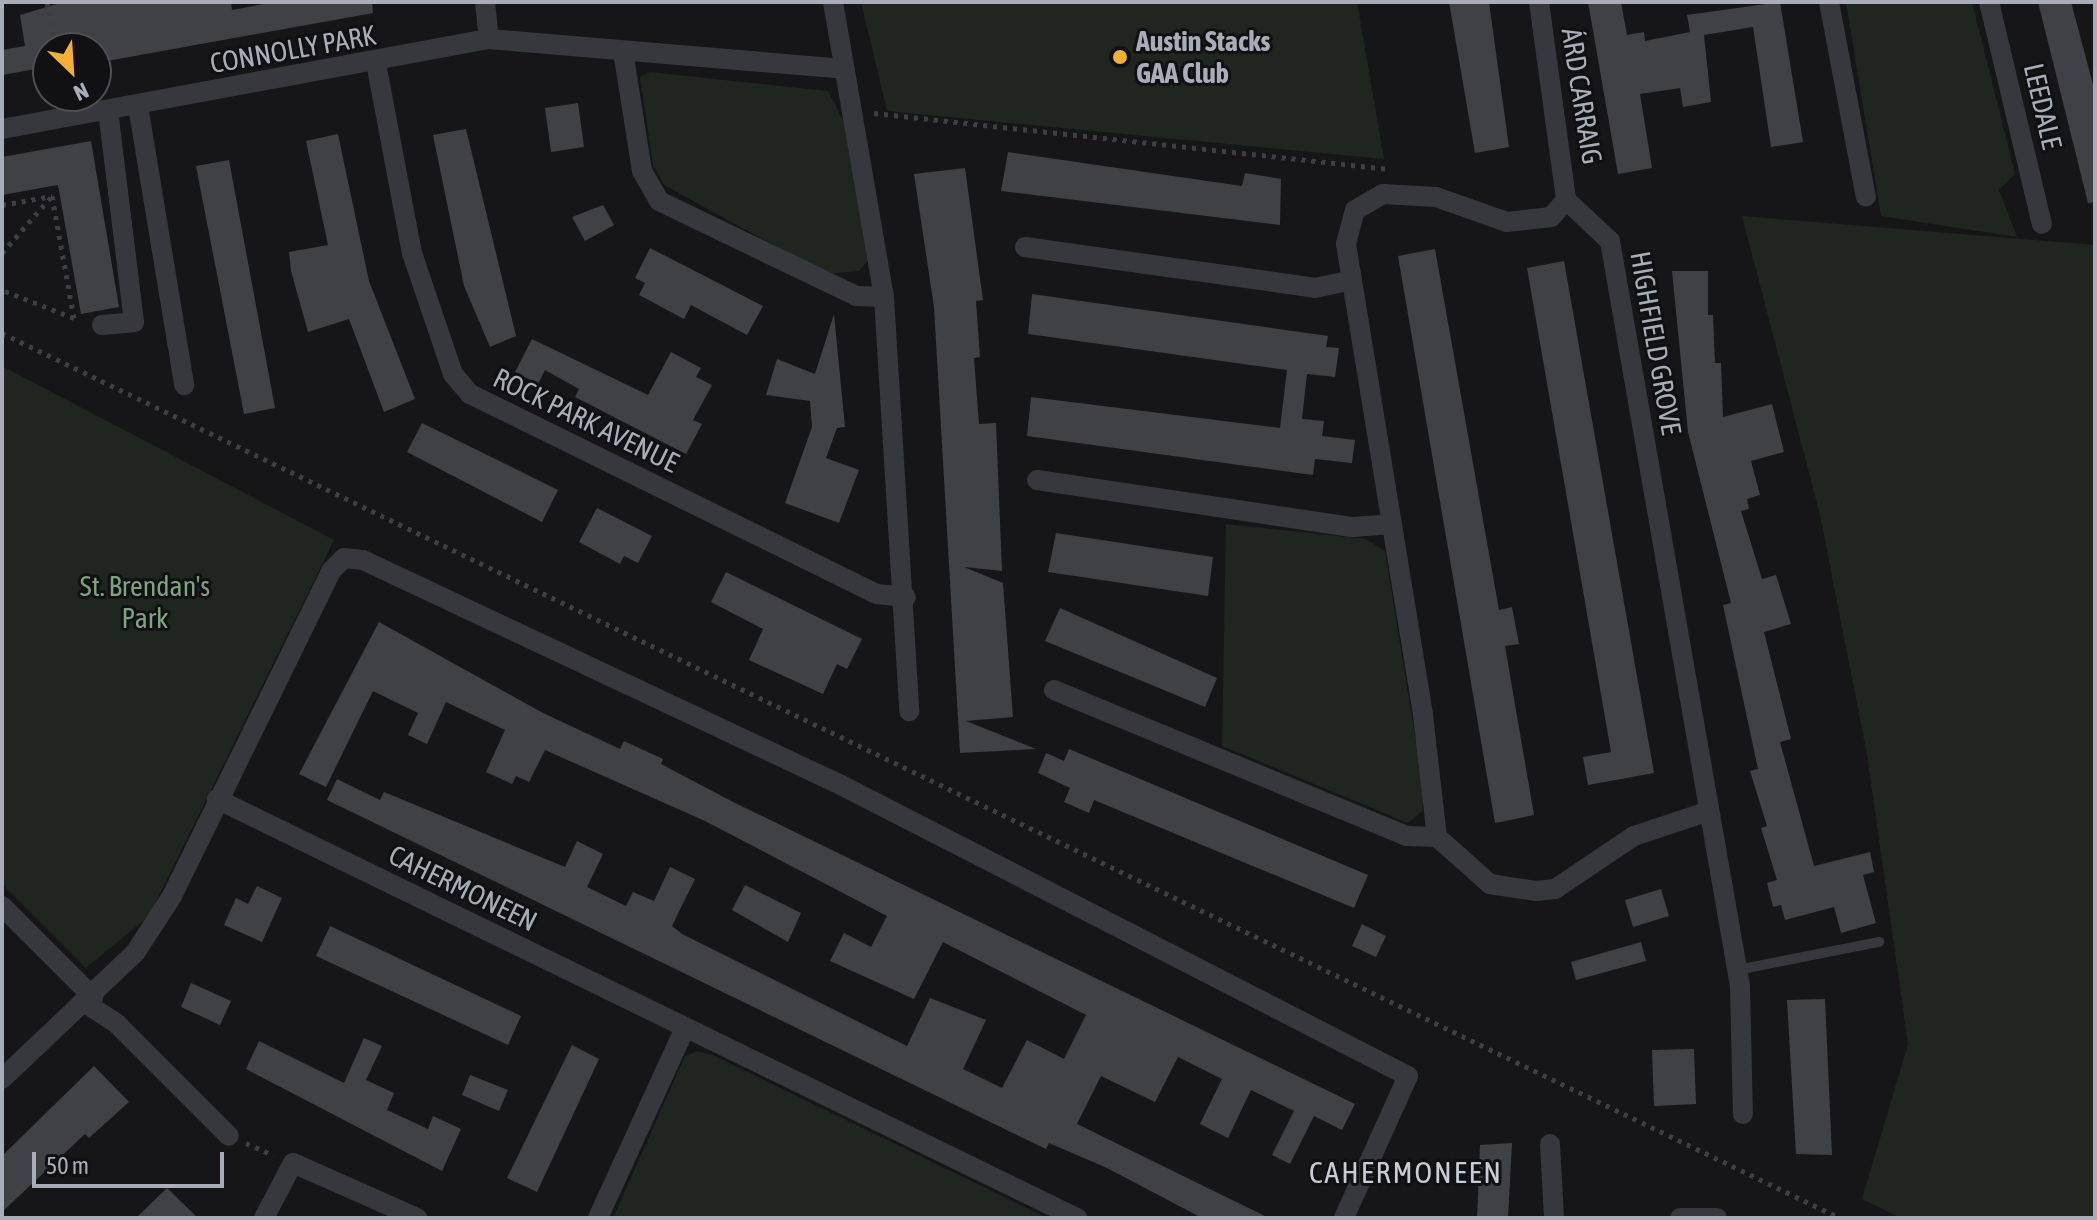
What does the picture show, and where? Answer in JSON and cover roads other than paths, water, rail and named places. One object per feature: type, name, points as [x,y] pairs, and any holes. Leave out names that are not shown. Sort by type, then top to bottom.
[{"type":"street","points":[[485,2],[489,39]]},
{"type":"street","points":[[833,2],[884,297],[906,597],[909,711]]},
{"type":"street","name":"ÁRD CARRAIG","points":[[1539,2],[1566,200]]},
{"type":"street","points":[[1829,2],[1866,197]]},
{"type":"street","name":"LEEDALE","points":[[1989,2],[2042,224]]},
{"type":"street","name":"CONNOLLY PARK","points":[[112,110],[376,63],[489,39],[845,69]]},
{"type":"street","points":[[623,51],[642,171],[659,201],[856,296],[884,297]]},
{"type":"street","name":"ROCK PARK AVENUE","points":[[376,63],[412,253],[453,374],[470,394],[877,594],[906,597]]},
{"type":"street","points":[[138,106],[184,385]]},
{"type":"street","name":"CONNOLLY PARK","points":[[2,129],[102,112]]},
{"type":"street","points":[[102,325],[134,322],[108,112]]},
{"type":"street","points":[[1437,837],[1391,524],[1349,281],[1346,244],[1355,210],[1383,194],[1436,197],[1507,222],[1551,217],[1566,200]]},
{"type":"street","name":"HIGHFIELD GROVE","points":[[1566,200],[1610,241],[1737,970],[1743,1114]]},
{"type":"street","points":[[1025,247],[1315,288],[1349,281]]},
{"type":"street","points":[[1037,480],[1352,527],[1391,524]]},
{"type":"street","points":[[2,1079],[89,1000],[135,953],[172,896],[331,571],[344,558],[363,560],[841,785],[1408,1076],[1344,1218]]},
{"type":"street","points":[[1054,690],[1406,836],[1437,837],[1490,884],[1536,891],[1555,889],[1634,836],[1709,811]]},
{"type":"street","name":"CAHERMONEEN","points":[[217,799],[1077,1218]]},
{"type":"street","points":[[2,906],[89,1000],[229,1136]]},
{"type":"street","points":[[598,1218],[685,1028]]},
{"type":"street","points":[[1550,1144],[1554,1218]]},
{"type":"street","points":[[264,1218],[293,1163],[417,1218]]},
{"type":"street","points":[[1680,1218],[1717,1218]]},
{"type":"lane","points":[[1737,970],[1879,942]]},
{"type":"place","name":"Austin Stacks GAA Club","points":[[1120,57]]},
{"type":"district","name":"CAHERMONEEN","points":[[1406,1172]]},
{"type":"park label","name":"St. Brendan's Park","points":[[145,602]]}]
